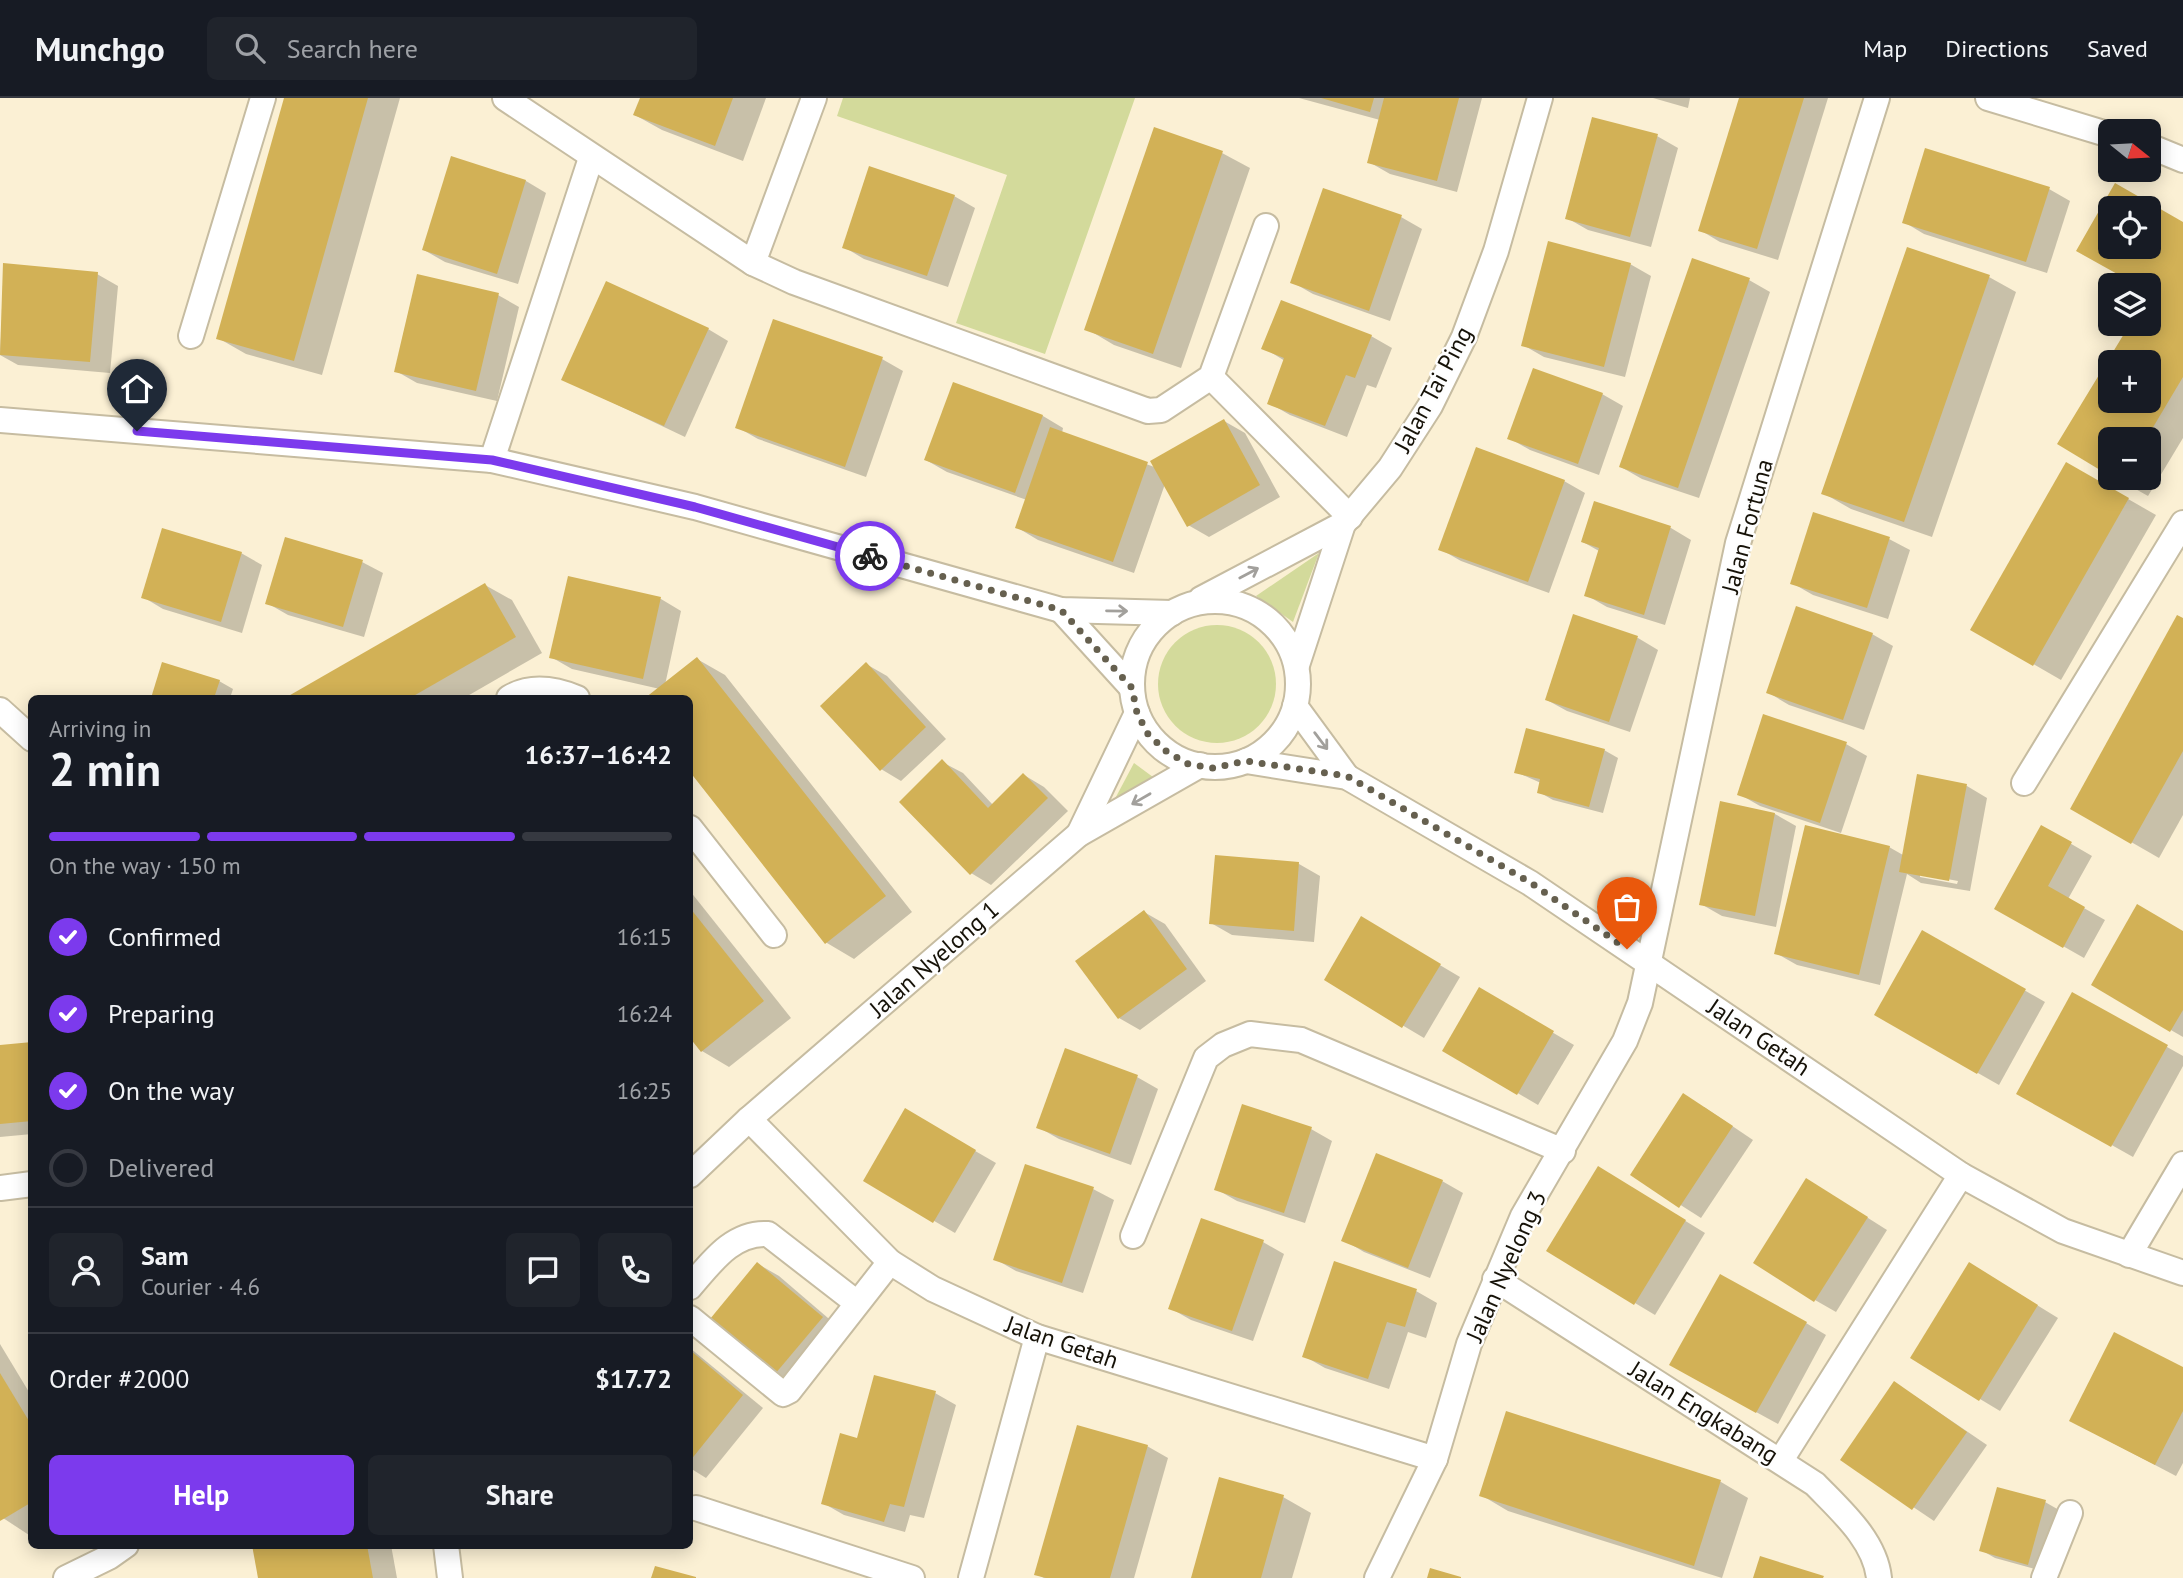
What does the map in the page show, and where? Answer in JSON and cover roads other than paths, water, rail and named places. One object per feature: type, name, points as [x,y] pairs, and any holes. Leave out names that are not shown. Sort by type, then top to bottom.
[{"type":"street","points":[[191,336],[262,98]]},
{"type":"street","points":[[505,98],[591,158],[753,263],[794,282],[1148,411],[1161,410],[1211,377],[1266,226]]},
{"type":"street","points":[[753,263],[814,98]]},
{"type":"street","name":"Jalan Tai Ping","points":[[1297,665],[1347,521],[1390,468],[1430,406],[1464,337],[1496,251],[1540,98]]},
{"type":"street","name":"Jalan Fortuna","points":[[1647,962],[1738,543],[1877,98]]},
{"type":"street","points":[[1988,98],[2098,131]]},
{"type":"street","points":[[2161,151],[2183,160]]},
{"type":"street","points":[[492,460],[591,158]]},
{"type":"street","points":[[0,420],[492,460],[695,507],[1061,610],[1181,609],[1202,601],[1227,600],[1251,607],[1271,620],[1287,640],[1297,665],[1299,689],[1295,706],[1281,737],[1262,754],[1246,761],[1213,768],[1188,764],[1166,751],[1148,734],[1137,713],[1132,688],[1134,664],[1144,641],[1159,622],[1181,609],[1347,521],[1211,377]]},
{"type":"street","points":[[2024,783],[2183,523]]},
{"type":"street","points":[[1061,610],[1132,688]]},
{"type":"street","points":[[514,695],[520,691],[551,690],[567,695]]},
{"type":"street","points":[[1295,706],[1347,776]]},
{"type":"street","points":[[0,710],[28,734]]},
{"type":"street","name":"Jalan Nyelong 1","points":[[693,1172],[749,1119],[1079,834],[1137,713]]},
{"type":"street","points":[[1246,761],[1347,776]]},
{"type":"street","points":[[1079,834],[1200,765]]},
{"type":"street","name":"Jalan Getah","points":[[1347,776],[1531,883],[1961,1175],[2063,1231],[2183,1273]]},
{"type":"street","points":[[693,832],[774,935]]},
{"type":"street","name":"Jalan Nyelong 3","points":[[1377,1578],[1435,1459],[1469,1344],[1495,1279],[1523,1216],[1625,1041],[1640,1003],[1647,962]]},
{"type":"street","points":[[1133,1236],[1206,1058],[1223,1045],[1250,1034],[1301,1041],[1563,1150]]},
{"type":"street","name":"Jalan Getah","points":[[749,1119],[890,1262],[933,1289],[1037,1337],[1435,1459]]},
{"type":"street","points":[[2129,1255],[2183,1164]]},
{"type":"street","points":[[1781,1460],[1961,1175]]},
{"type":"street","points":[[0,1188],[28,1184]]},
{"type":"street","points":[[693,1284],[725,1249],[746,1237],[768,1234],[857,1303]]},
{"type":"street","points":[[693,1321],[775,1391],[783,1394],[789,1391],[890,1262]]},
{"type":"street","name":"Jalan Engkabang","points":[[1495,1279],[1815,1484],[1854,1525],[1868,1547],[1879,1578]]},
{"type":"street","points":[[978,1576],[1037,1337]]},
{"type":"street","points":[[696,1508],[912,1578]]},
{"type":"street","points":[[2044,1578],[2070,1513]]},
{"type":"street","points":[[446,1549],[450,1578]]},
{"type":"street","points":[[66,1578],[116,1560]]}]
